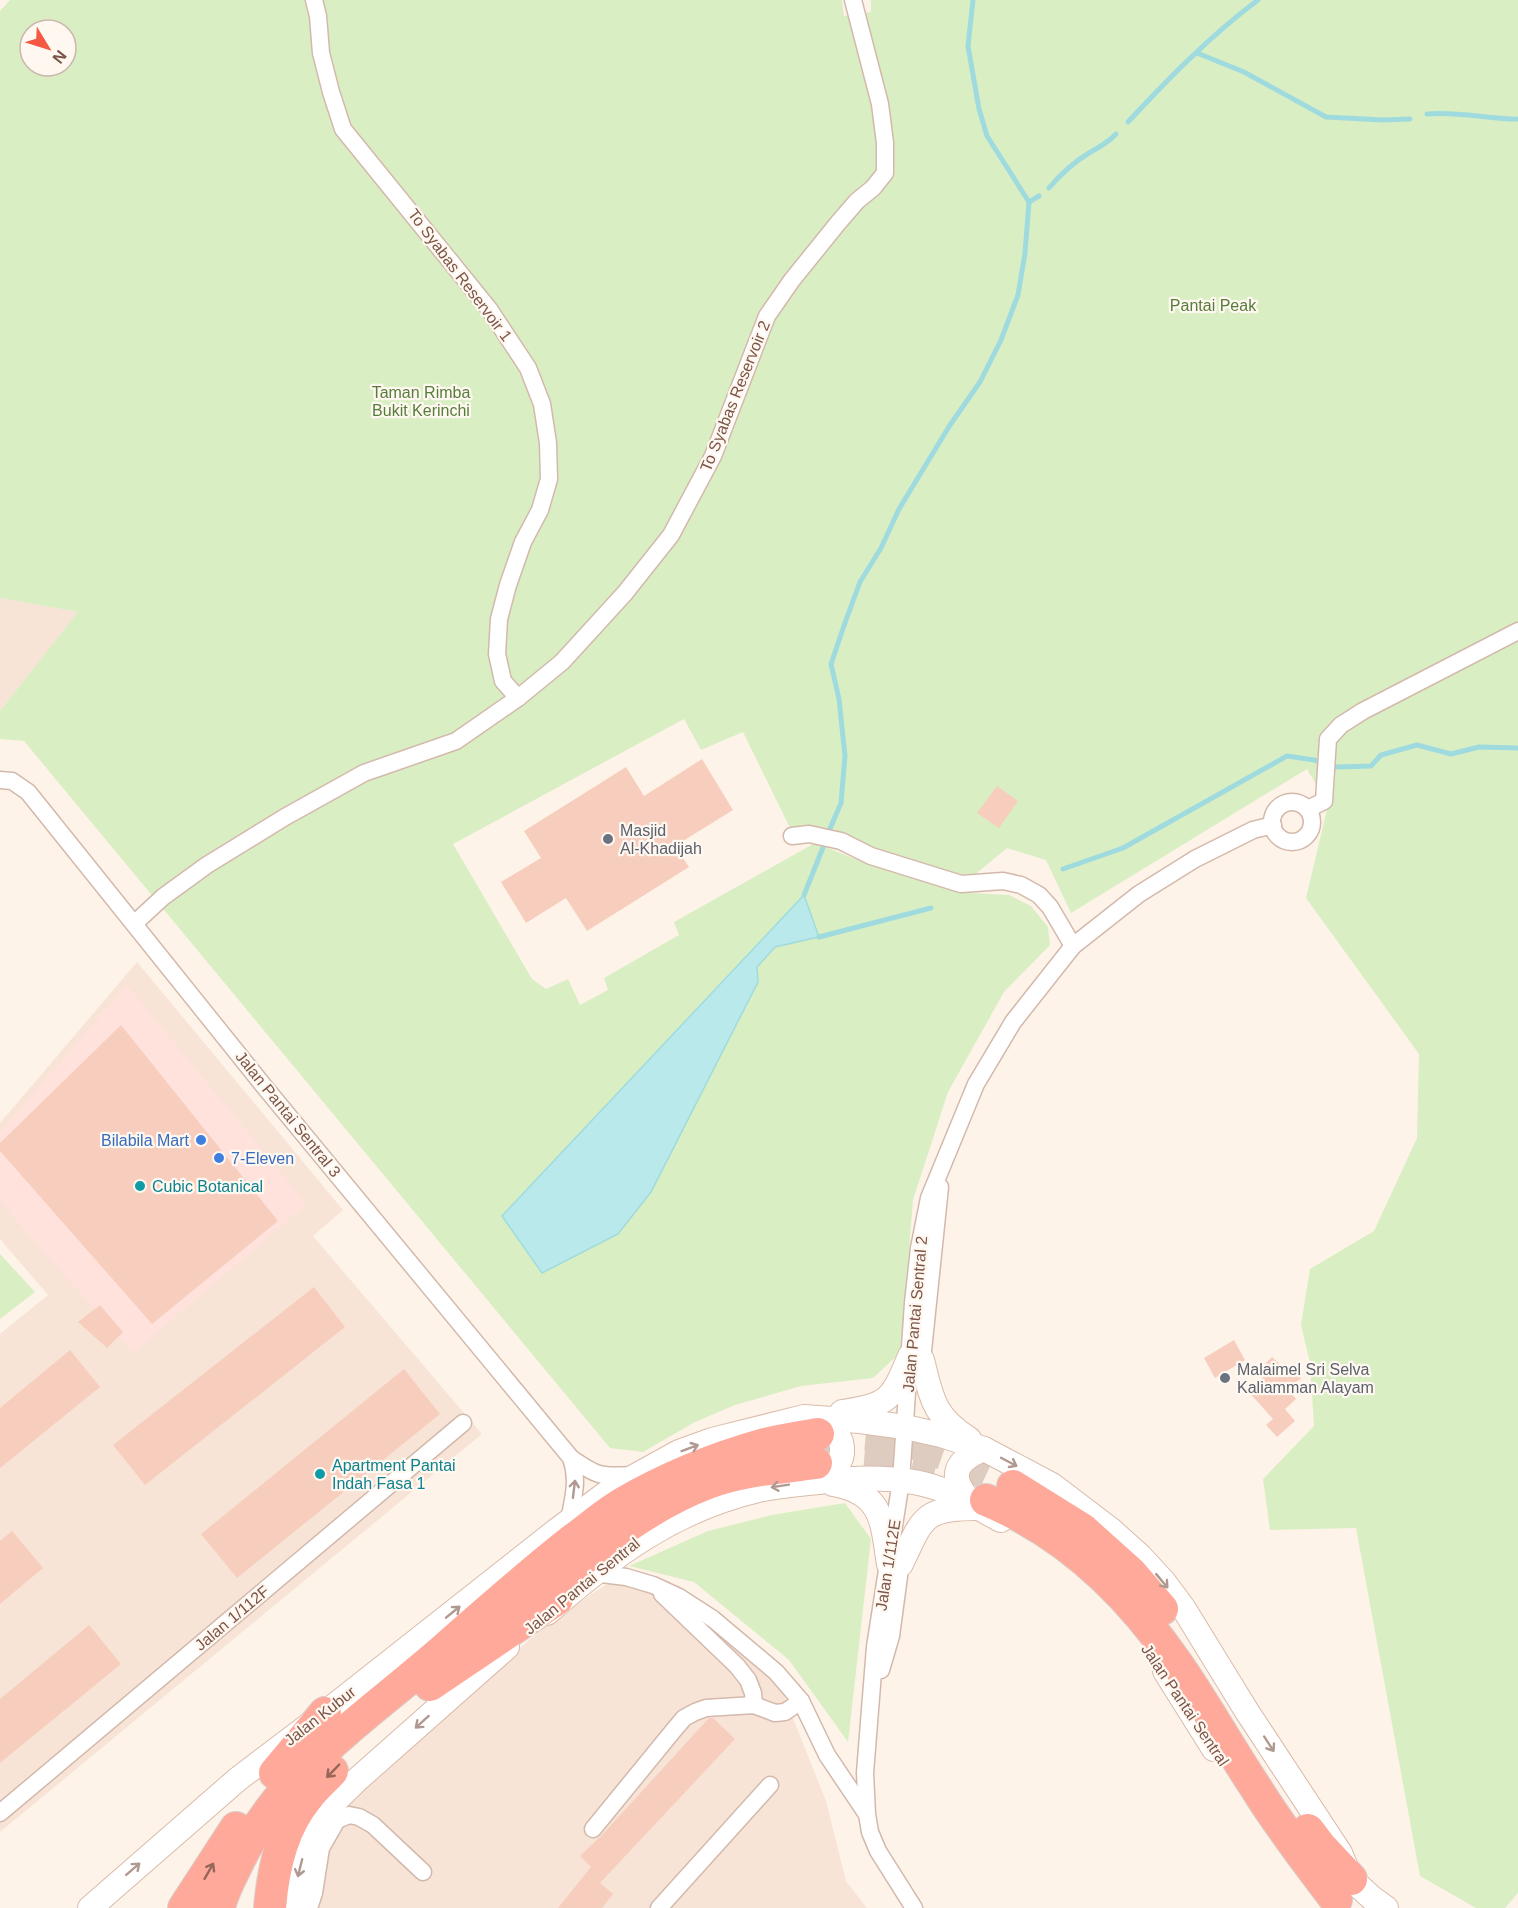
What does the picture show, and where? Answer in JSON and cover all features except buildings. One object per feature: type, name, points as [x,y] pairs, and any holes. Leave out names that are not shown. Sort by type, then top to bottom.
[{"type":"highway","points":[[219,1908],[221,1896],[244,1850],[271,1807],[321,1752],[504,1623],[595,1550],[671,1500],[707,1483],[765,1469],[814,1449]]},
{"type":"highway","points":[[992,1498],[1048,1532],[1102,1576],[1126,1599],[1176,1662],[1280,1824],[1343,1896]]},
{"type":"highway","points":[[270,1908],[277,1859],[293,1820],[306,1799],[420,1682],[513,1577],[562,1526]]},
{"type":"highway","points":[[420,1682],[586,1579]]},
{"type":"highway","points":[[184,1908],[232,1833],[284,1760],[325,1713]]},
{"type":"main road","points":[[916,1358],[934,1402],[951,1428],[984,1449]]},
{"type":"main road","points":[[895,1564],[882,1520],[874,1505],[862,1494],[846,1486],[814,1449],[869,1408],[887,1399],[897,1388],[916,1358]]},
{"type":"main road","name":"Jalan Pantai Sentral","points":[[290,1908],[303,1857],[314,1827],[325,1811],[466,1683],[586,1579],[645,1536],[685,1516],[757,1490],[814,1449],[860,1421],[941,1435],[984,1449],[1052,1485],[1110,1529],[1140,1556],[1164,1582],[1202,1636],[1246,1710],[1340,1853],[1343,1896],[1372,1898],[1386,1908]]},
{"type":"main road","name":"Jalan Pantai Sentral","points":[[562,1526],[612,1489],[638,1474],[679,1452],[712,1440],[814,1449],[854,1478],[905,1481],[992,1498]]},
{"type":"main road","points":[[984,1449],[964,1459],[958,1470],[957,1480],[961,1492],[992,1498]]},
{"type":"main road","points":[[895,1564],[926,1518],[943,1510],[992,1498]]},
{"type":"main road","name":"Jalan Kubur","points":[[90,1908],[238,1779],[562,1526]]},
{"type":"street","name":"To Syabas Reservoir 1","points":[[314,0],[318,16],[321,53],[344,129],[489,309],[528,368],[542,404],[548,443],[549,478],[540,510],[524,542],[508,585],[499,619],[497,654],[503,681],[518,698]]},
{"type":"street","name":"To Syabas Reservoir 2","points":[[135,923],[163,897],[207,865],[285,817],[364,773],[456,741],[518,698],[562,662],[625,593],[671,535],[713,456],[767,316],[792,280],[838,223],[885,173],[885,143],[880,104],[853,0]]},
{"type":"street","points":[[1308,810],[1324,801],[1328,739],[1341,725],[1518,631]]},
{"type":"street","name":"Jalan Pantai Sentral 3","points":[[0,780],[12,781],[28,792],[263,1085],[571,1458],[595,1473],[607,1477],[638,1474]]},
{"type":"street","points":[[1298,803],[1311,814],[1311,826],[1306,836],[1301,839],[1285,840],[1277,834],[1273,825],[1274,814],[1282,805],[1298,803]]},
{"type":"street","name":"Jalan Pantai Sentral 2","points":[[910,1429],[916,1358],[926,1315],[939,1211],[941,1168],[976,1084],[1013,1022],[1073,945],[1139,894],[1195,859],[1253,830],[1273,825]]},
{"type":"street","points":[[792,837],[809,834],[841,841],[871,856],[961,884],[1003,881],[1021,885],[1039,895],[1073,945]]},
{"type":"street","name":"Jalan 1/112F","points":[[0,1812],[463,1423]]},
{"type":"street","name":"Jalan 1/112E","points":[[910,1429],[895,1564],[891,1636],[872,1702],[865,1773],[870,1832],[878,1851],[914,1908]]},
{"type":"street","points":[[562,1526],[576,1484],[571,1458]]},
{"type":"street","points":[[586,1579],[626,1577],[653,1585],[679,1597],[713,1619],[776,1672],[801,1701],[827,1755],[867,1814]]},
{"type":"street","points":[[653,1585],[737,1666],[748,1680],[753,1693],[754,1705]]},
{"type":"street","points":[[592,1829],[684,1718],[706,1708],[754,1705],[775,1713],[785,1712],[801,1701]]},
{"type":"street","points":[[659,1908],[770,1785]]},
{"type":"street","points":[[309,1908],[314,1893],[321,1848],[337,1820],[350,1815],[373,1825],[423,1872]]},
{"type":"shaded area","points":[[0,598],[79,612],[0,711]]},
{"type":"shaded area","points":[[137,962],[343,1210],[313,1236],[482,1434],[0,1832],[0,1334],[48,1295],[0,1239],[0,1123]]},
{"type":"shaded area","name":"Cubic Botanical","points":[[127,985],[307,1204],[133,1353],[0,1202],[0,1132]]},
{"type":"shaded area","points":[[615,1579],[680,1594],[775,1673],[826,1801],[846,1881],[867,1908],[296,1908],[341,1809],[470,1691],[555,1618]]},
{"type":"green space","name":"Taman Rimba Bukit Kerinchi","points":[[10,0],[842,0],[844,16],[871,12],[871,0],[1518,0],[1518,1893],[1505,1908],[1476,1908],[1420,1876],[1356,1528],[1270,1530],[1263,1479],[1314,1426],[1310,1363],[1301,1325],[1310,1269],[1374,1231],[1417,1138],[1419,1054],[1306,898],[1328,805],[1307,769],[1071,913],[1046,860],[1007,848],[972,877],[791,830],[743,732],[701,750],[684,719],[453,844],[532,979],[546,989],[568,979],[580,1005],[608,990],[604,978],[679,935],[674,922],[815,843],[871,865],[973,893],[1009,895],[1031,906],[1048,927],[1050,945],[1004,992],[948,1092],[913,1200],[901,1352],[873,1378],[801,1386],[735,1405],[695,1422],[643,1452],[610,1448],[24,741],[0,739],[0,711],[78,612],[0,598],[0,11]],"holes":[[[805,896],[819,937],[775,947],[502,1216]]]},
{"type":"green space","points":[[0,1254],[35,1292],[0,1319]]},
{"type":"green space","points":[[845,1503],[871,1539],[848,1742],[789,1660],[694,1582],[629,1566],[708,1531],[772,1515]]},
{"type":"water","points":[[804,895],[819,937],[775,947],[757,967],[758,982],[651,1192],[618,1234],[542,1273],[502,1216]]},
{"type":"waterway","points":[[829,831],[841,803],[845,756],[839,699],[831,664],[846,620],[860,582],[881,548],[899,509],[950,425],[980,382],[1001,340],[1018,295],[1025,253],[1029,202],[987,136],[979,109],[968,46],[973,0]]},
{"type":"waterway","points":[[1128,122],[1191,58],[1258,0]]},
{"type":"waterway","points":[[1197,53],[1244,72],[1326,117],[1410,119]]},
{"type":"waterway","points":[[1427,114],[1518,119]]},
{"type":"waterway","points":[[1049,188],[1073,165],[1116,134]]},
{"type":"waterway","points":[[1029,202],[1039,196]]},
{"type":"waterway","points":[[1063,869],[1123,848],[1287,756],[1314,760],[1336,767],[1371,766],[1381,755],[1417,745],[1451,754],[1479,747],[1518,748]]},
{"type":"waterway","points":[[804,895],[824,845]]},
{"type":"waterway","points":[[819,937],[931,908]]},
{"type":"tunnel","points":[[818,1434],[856,1433],[895,1437],[946,1455],[1013,1486]]},
{"type":"tunnel","points":[[816,1463],[848,1461],[885,1464],[934,1475]]},
{"type":"place","name":"Masjid Al-Khadijah","points":[[608,839]]},
{"type":"place","name":"Bilabila Mart","points":[[201,1140]]},
{"type":"place","name":"7-Eleven","points":[[219,1158]]},
{"type":"place","name":"Cubic Botanical","points":[[140,1186]]},
{"type":"place","name":"Malaimel Sri Selva Kaliamman Alayam","points":[[1225,1378]]},
{"type":"place","name":"Apartment Pantai Indah Fasa 1","points":[[320,1474]]},
{"type":"park label","name":"Pantai Peak","points":[[1213,305]]}]
